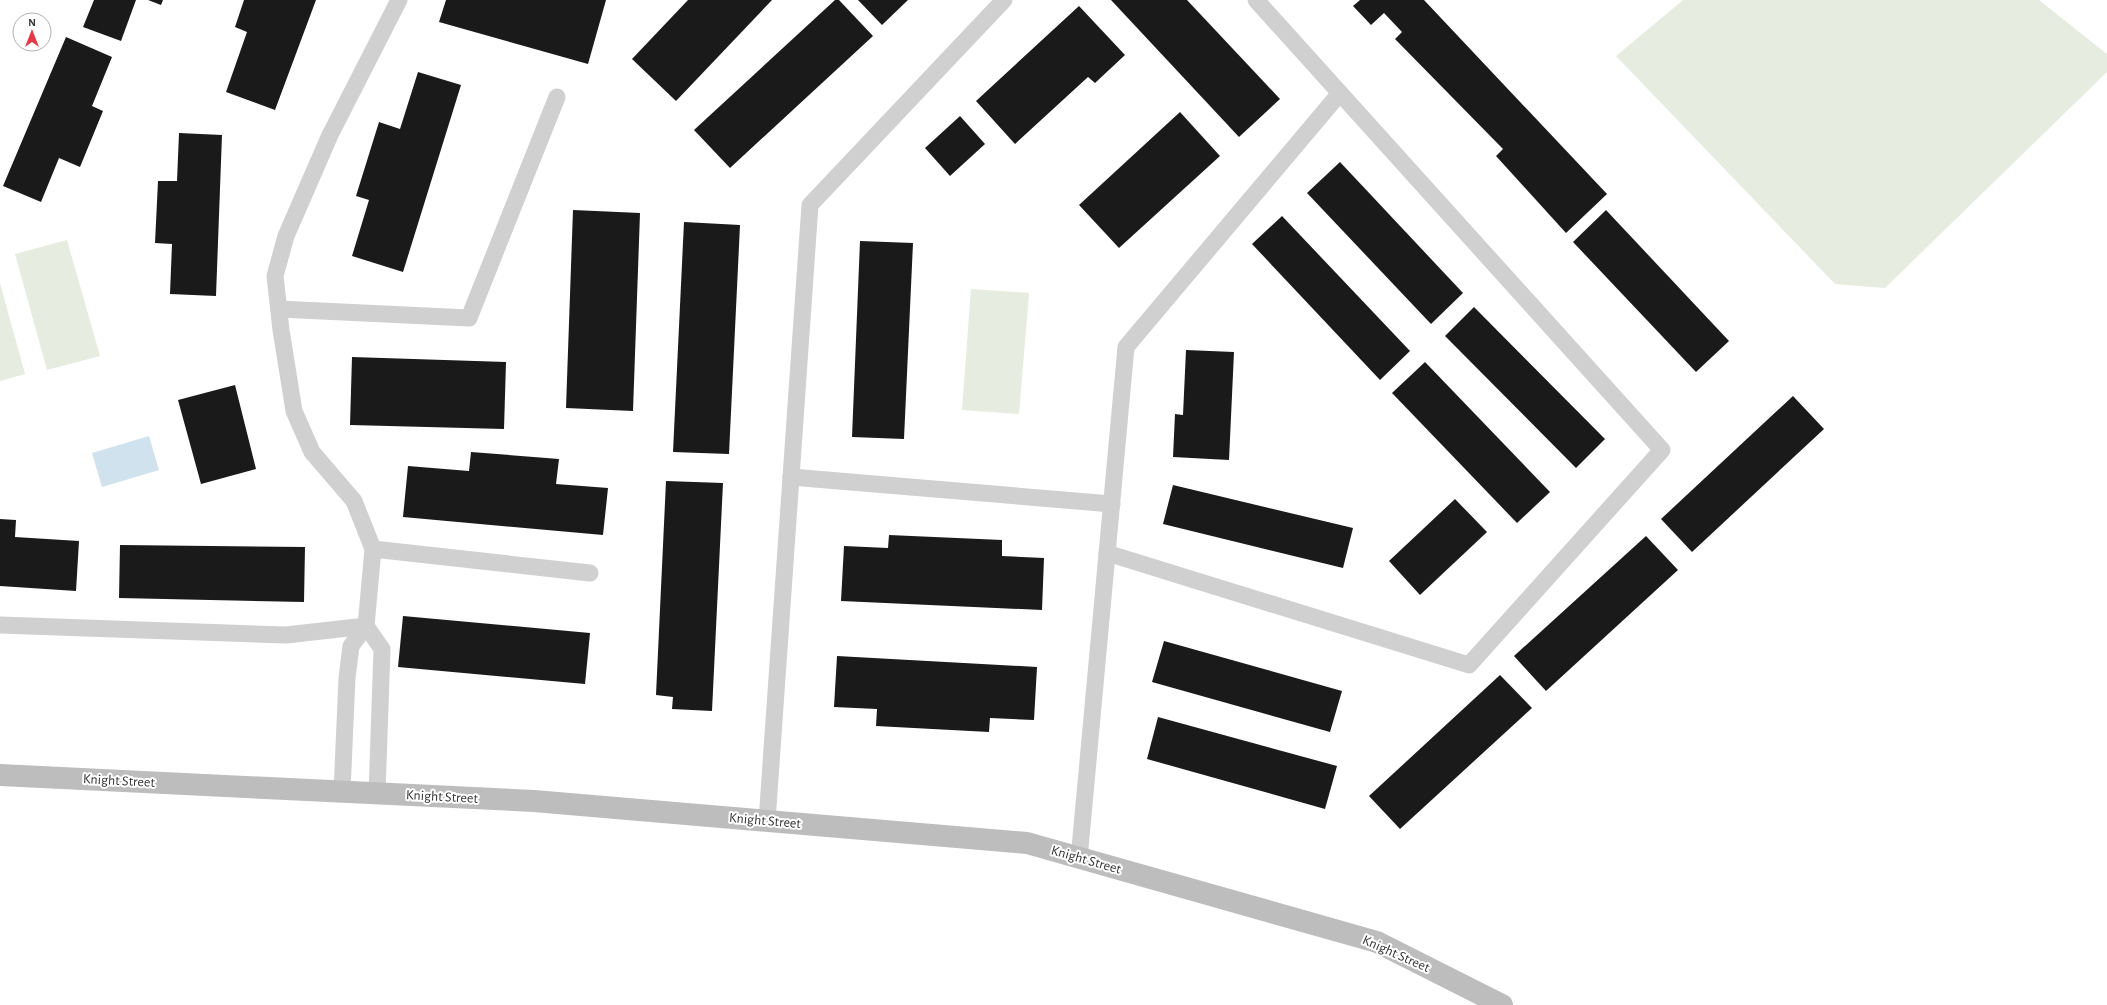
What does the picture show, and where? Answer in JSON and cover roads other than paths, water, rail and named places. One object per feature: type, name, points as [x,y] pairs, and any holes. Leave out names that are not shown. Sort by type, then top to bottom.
[{"type":"street","name":"Knight Street","points":[[0,775],[534,801],[1027,843],[1377,942],[1502,1005]]},
{"type":"lane","points":[[342,792],[348,672],[352,646],[366,626],[373,549],[354,501],[312,452],[294,411],[275,276],[286,236],[330,135],[399,0]]},
{"type":"lane","points":[[767,821],[810,205],[1004,0]]},
{"type":"lane","points":[[1107,553],[1469,665],[1662,450],[1256,0]]},
{"type":"lane","points":[[1079,858],[1126,347],[1340,93]]},
{"type":"lane","points":[[279,309],[469,318],[557,97]]},
{"type":"lane","points":[[790,477],[1112,504]]},
{"type":"lane","points":[[373,549],[590,573]]},
{"type":"lane","points":[[0,625],[286,635],[366,626]]},
{"type":"lane","points":[[366,626],[382,649],[377,794]]},
{"type":"water","points":[[149,436],[159,470],[102,487],[92,453]]}]
